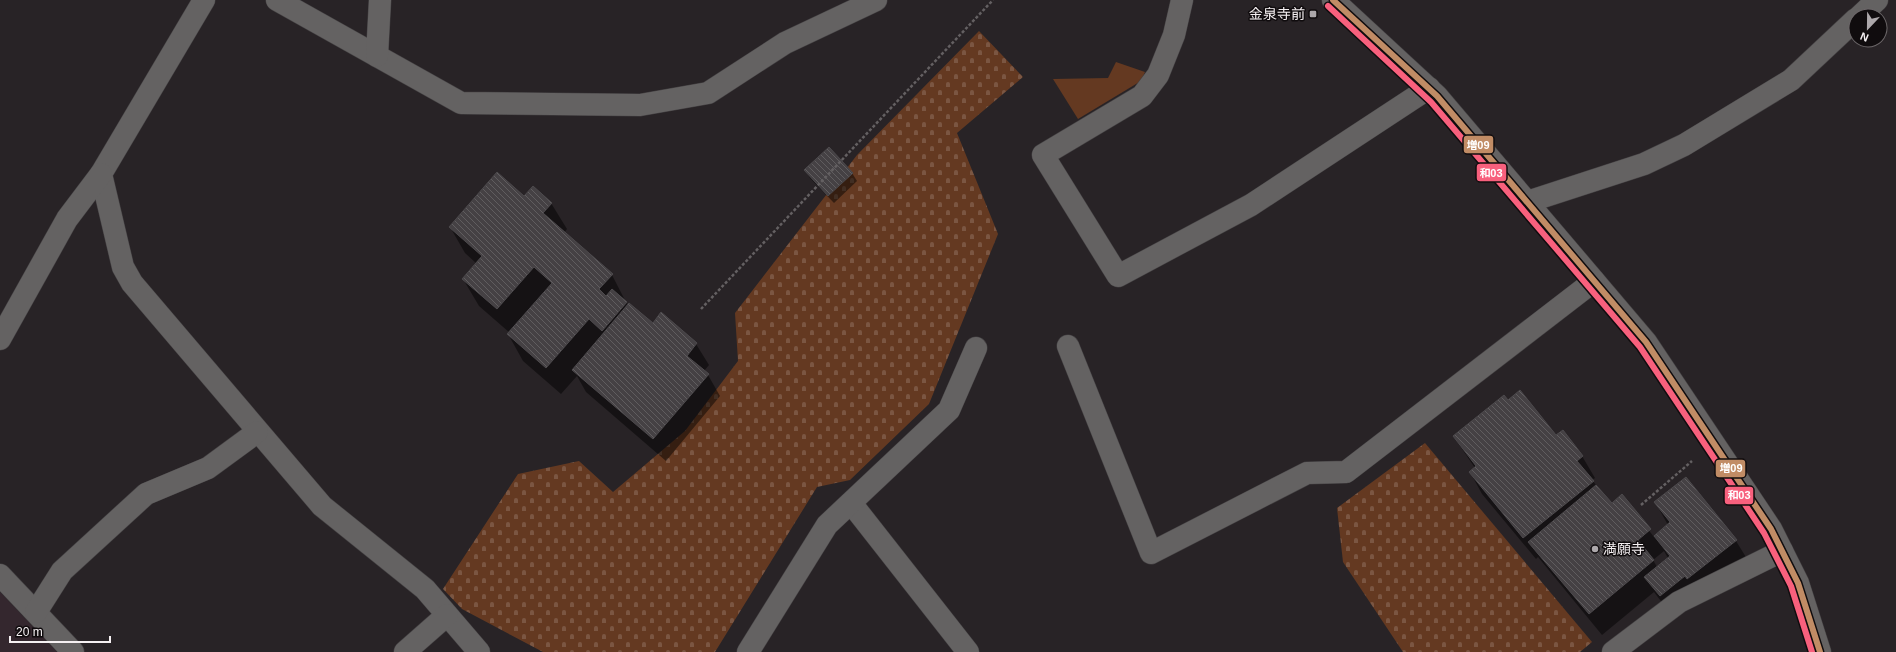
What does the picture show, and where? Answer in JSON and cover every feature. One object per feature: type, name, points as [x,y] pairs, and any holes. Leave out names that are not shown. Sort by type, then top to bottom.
[{"type":"street","points":[[0,339],[67,219],[101,174],[204,0]]},
{"type":"street","points":[[277,0],[460,103],[640,105],[708,93],[785,43],[876,0]]},
{"type":"street","points":[[377,56],[380,0]]},
{"type":"street","points":[[1182,0],[1174,35],[1158,75],[1142,96],[1043,155],[1118,276],[1251,205],[1430,88]]},
{"type":"street","points":[[1333,0],[1430,88],[1646,342],[1771,529],[1798,583],[1820,652]]},
{"type":"street","points":[[1868,8],[1877,0]]},
{"type":"street","points":[[1527,202],[1644,164],[1684,145],[1791,80],[1848,27]]},
{"type":"street","points":[[101,174],[123,267],[132,283],[257,432],[322,506],[425,589],[479,652]]},
{"type":"street","points":[[1068,346],[1151,553],[1307,473],[1346,472],[1594,281]]},
{"type":"street","points":[[748,652],[827,525],[949,410],[976,348]]},
{"type":"street","points":[[36,612],[62,571],[146,494],[208,468],[257,432]]},
{"type":"street","points":[[851,503],[968,652]]},
{"type":"street","points":[[1613,652],[1679,602],[1782,551]]},
{"type":"street","points":[[0,576],[73,652]]},
{"type":"street","points":[[404,652],[447,615]]},
{"type":"path","points":[[701,309],[993,0]]},
{"type":"path","points":[[1641,505],[1693,461]]},
{"type":"shaded area","points":[[0,592],[57,652],[0,652]]},
{"type":"green space","points":[[979,31],[1023,77],[957,133],[998,234],[929,404],[850,480],[817,487],[715,652],[543,652],[462,609],[443,589],[518,474],[579,461],[613,492],[685,431],[738,361],[735,313],[857,155]]},
{"type":"green space","points":[[1116,62],[1145,72],[1141,81],[1078,119],[1053,79],[1108,78]]},
{"type":"green space","points":[[1425,443],[1592,642],[1580,652],[1403,652],[1343,562],[1337,508]]},
{"type":"building","points":[[829,147],[853,173],[828,196],[804,170]]},
{"type":"building","points":[[497,172],[524,196],[533,186],[552,203],[543,213],[613,274],[599,289],[606,296],[612,289],[627,302],[602,331],[589,319],[546,368],[507,334],[552,283],[534,267],[497,309],[462,279],[482,256],[449,227]]},
{"type":"building","points":[[629,303],[653,323],[661,312],[697,343],[687,356],[709,374],[653,439],[572,370]]},
{"type":"building","points":[[1520,390],[1556,435],[1563,430],[1583,456],[1577,461],[1594,481],[1523,538],[1469,472],[1476,466],[1453,436],[1504,395],[1508,400]]},
{"type":"building","points":[[1686,477],[1737,540],[1687,579],[1685,576],[1660,596],[1644,577],[1670,556],[1654,536],[1670,522],[1654,502]]},
{"type":"building","points":[[1596,485],[1612,503],[1622,494],[1651,529],[1638,540],[1654,560],[1589,614],[1528,542]]},
{"type":"transit line","name":"増09","points":[[1333,0],[1437,96],[1646,342],[1771,529],[1798,583],[1820,652]]},
{"type":"transit line","name":"和03","points":[[1328,6],[1431,102],[1640,347],[1764,533],[1791,586],[1812,652]]},
{"type":"place","name":"金泉寺前","points":[[1313,14]]},
{"type":"place","name":"満願寺","points":[[1595,549]]}]
